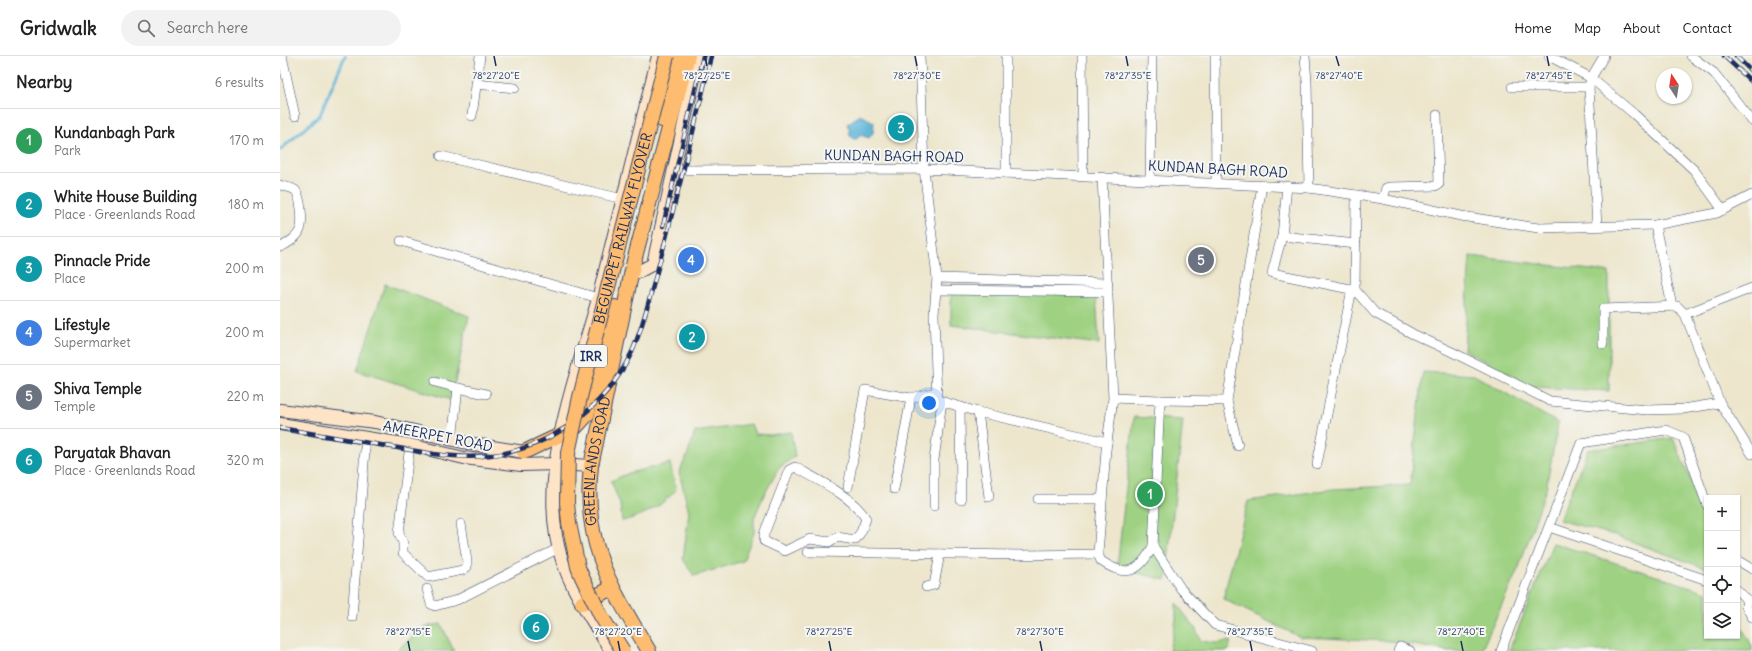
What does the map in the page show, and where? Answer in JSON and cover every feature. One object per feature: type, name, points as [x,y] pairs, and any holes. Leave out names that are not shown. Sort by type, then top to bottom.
[{"type":"main road","name":"BEGUMPET RAILWAY FLYOVER","points":[[623,651],[594,603],[578,566],[567,502],[568,453],[580,397],[668,56]]},
{"type":"main road","name":"IRR","points":[[560,434],[575,428],[583,421],[591,406],[677,56]]},
{"type":"main road","name":"BEGUMPET RAILWAY FLYOVER","points":[[634,261],[688,56]]},
{"type":"main road","name":"GREENLANDS ROAD","points":[[634,261],[591,466],[589,498],[594,541],[612,588],[649,651]]},
{"type":"main road","points":[[524,452],[560,434]]},
{"type":"main road","points":[[582,603],[612,588]]},
{"type":"street","points":[[282,56],[295,116]]},
{"type":"street","points":[[472,116],[480,56]]},
{"type":"street","points":[[612,651],[572,584],[559,548],[553,510],[560,434],[598,298],[658,56]]},
{"type":"street","points":[[631,276],[653,264],[699,56]]},
{"type":"street","points":[[920,56],[924,169],[937,278],[934,314],[937,400],[978,412],[1107,442]]},
{"type":"street","points":[[1006,56],[1006,173]]},
{"type":"street","points":[[1082,56],[1083,176]]},
{"type":"street","points":[[1150,179],[1152,56]]},
{"type":"street","points":[[1215,56],[1216,183]]},
{"type":"street","points":[[1305,56],[1307,82],[1309,188]]},
{"type":"street","points":[[1549,56],[1634,114],[1694,170],[1723,210]]},
{"type":"street","points":[[1597,226],[1590,83],[1604,56]]},
{"type":"street","points":[[1692,56],[1714,73],[1752,121]]},
{"type":"street","points":[[1512,87],[1590,83]]},
{"type":"street","points":[[476,84],[516,88]]},
{"type":"street","points":[[1383,199],[1386,188],[1389,187],[1435,186],[1439,184],[1437,115]]},
{"type":"street","points":[[441,156],[623,199]]},
{"type":"street","name":"KUNDAN BAGH ROAD","points":[[674,170],[924,169],[1287,186],[1383,199],[1461,216],[1538,228],[1655,225],[1717,213],[1752,195]]},
{"type":"street","points":[[1102,177],[1113,398],[1107,442],[1098,554],[1101,561],[1119,572],[1134,570],[1146,561],[1153,546],[1160,400]]},
{"type":"street","points":[[280,185],[292,189],[297,193],[300,204],[302,226],[298,234],[280,247]]},
{"type":"street","points":[[1238,446],[1227,400],[1262,185]]},
{"type":"street","points":[[1287,186],[1282,236],[1272,273],[1353,289],[1375,313],[1382,317],[1413,334],[1550,401],[1647,410],[1683,409],[1720,403]]},
{"type":"street","points":[[1317,464],[1353,289],[1356,244],[1356,195]]},
{"type":"street","points":[[1655,225],[1674,306]]},
{"type":"street","points":[[1282,236],[1356,244]]},
{"type":"street","points":[[401,241],[598,298]]},
{"type":"street","points":[[937,278],[1027,281],[1108,288]]},
{"type":"street","points":[[1000,280],[1001,291]]},
{"type":"street","points":[[1027,281],[1027,291]]},
{"type":"street","points":[[936,290],[1027,291],[1108,288]]},
{"type":"street","points":[[1685,314],[1752,288]]},
{"type":"street","points":[[1603,344],[1603,309],[1674,306],[1685,314],[1720,403],[1752,454]]},
{"type":"street","points":[[435,382],[486,394]]},
{"type":"street","points":[[452,440],[458,388]]},
{"type":"street","points":[[848,487],[865,390],[911,398],[936,392]]},
{"type":"street","points":[[894,489],[911,398]]},
{"type":"street","points":[[1113,398],[1227,400]]},
{"type":"street","points":[[934,506],[934,460],[942,401]]},
{"type":"street","points":[[960,406],[961,500]]},
{"type":"street","name":"AMEERPET ROAD","points":[[280,410],[374,422],[452,440],[524,452]]},
{"type":"street","points":[[978,412],[989,497]]},
{"type":"street","name":"AMEERPET ROAD","points":[[280,424],[366,437],[410,445],[464,458],[521,466],[557,464],[591,466]]},
{"type":"street","points":[[1501,651],[1581,443],[1666,430],[1683,437],[1704,497]]},
{"type":"street","points":[[352,617],[366,437]]},
{"type":"street","points":[[410,445],[399,533],[403,543],[403,553],[428,577],[463,570],[467,567],[468,561],[461,524]]},
{"type":"street","points":[[795,467],[834,489],[863,513],[866,519],[861,532],[855,540],[837,537],[829,542],[810,539],[785,551],[767,543],[763,538],[789,470],[795,467]]},
{"type":"street","points":[[1038,499],[1102,499]]},
{"type":"street","points":[[1549,527],[1704,579]]},
{"type":"street","points":[[810,539],[809,552],[1098,554]]},
{"type":"street","points":[[1153,546],[1181,589],[1215,625],[1312,651]]},
{"type":"street","points":[[427,589],[431,604],[435,606],[457,600],[559,548]]},
{"type":"street","points":[[926,587],[934,585],[940,554]]},
{"type":"street","points":[[1740,562],[1752,569]]},
{"type":"street","points":[[1740,593],[1747,600],[1746,606],[1752,617]]},
{"type":"street","points":[[1398,651],[1400,647],[1410,651]]},
{"type":"green space","points":[[1470,256],[1609,272],[1609,391],[1533,387],[1464,350]]},
{"type":"green space","points":[[385,284],[469,316],[451,400],[357,371]]},
{"type":"green space","points":[[951,292],[1096,293],[1099,344],[951,325]]},
{"type":"green space","points":[[1423,372],[1474,375],[1558,423],[1546,489],[1519,567],[1481,651],[1449,651],[1391,641],[1300,637],[1223,599],[1248,501],[1333,489],[1410,485]]},
{"type":"green space","points":[[1134,417],[1183,420],[1166,580],[1117,568]]},
{"type":"green space","points":[[751,424],[755,434],[770,435],[791,432],[795,456],[779,468],[764,495],[754,518],[754,533],[743,561],[694,576],[683,559],[689,512],[679,472],[687,456],[695,432]]},
{"type":"green space","points":[[1673,438],[1704,512],[1704,568],[1614,535],[1559,520],[1588,450]]},
{"type":"green space","points":[[670,463],[676,490],[658,506],[622,521],[620,504],[611,481],[629,473]]},
{"type":"green space","points":[[1553,543],[1704,591],[1704,639],[1740,639],[1740,624],[1752,646],[1752,651],[1509,651]]},
{"type":"green space","points":[[1176,603],[1195,628],[1201,641],[1216,643],[1231,641],[1228,651],[1169,651],[1176,620]]},
{"type":"green space","points":[[441,624],[454,651],[400,651],[398,649],[424,627]]},
{"type":"water","points":[[860,115],[874,122],[873,133],[869,138],[860,135],[857,139],[853,139],[849,135],[850,132],[847,124]]},
{"type":"waterway","points":[[280,150],[320,115],[345,56]]},
{"type":"railway","points":[[663,226],[703,56]]},
{"type":"railway","points":[[280,428],[434,454],[477,457],[506,453],[529,446],[551,436],[571,424],[590,409],[606,392],[620,373],[632,352],[640,331],[666,238],[711,56]]},
{"type":"railway","points":[[1724,56],[1752,82]]},
{"type":"railway","points":[[1736,56],[1752,72]]},
{"type":"place","name":"Pinnacle Pride","points":[[901,128]]},
{"type":"place","name":"Lifestyle","points":[[691,260]]},
{"type":"place","name":"Shiva Temple","points":[[1201,260]]},
{"type":"place","name":"White House Building","points":[[692,337]]},
{"type":"place","name":"Kundanbagh Park","points":[[1150,494]]},
{"type":"place","name":"Paryatak Bhavan","points":[[536,627]]}]
